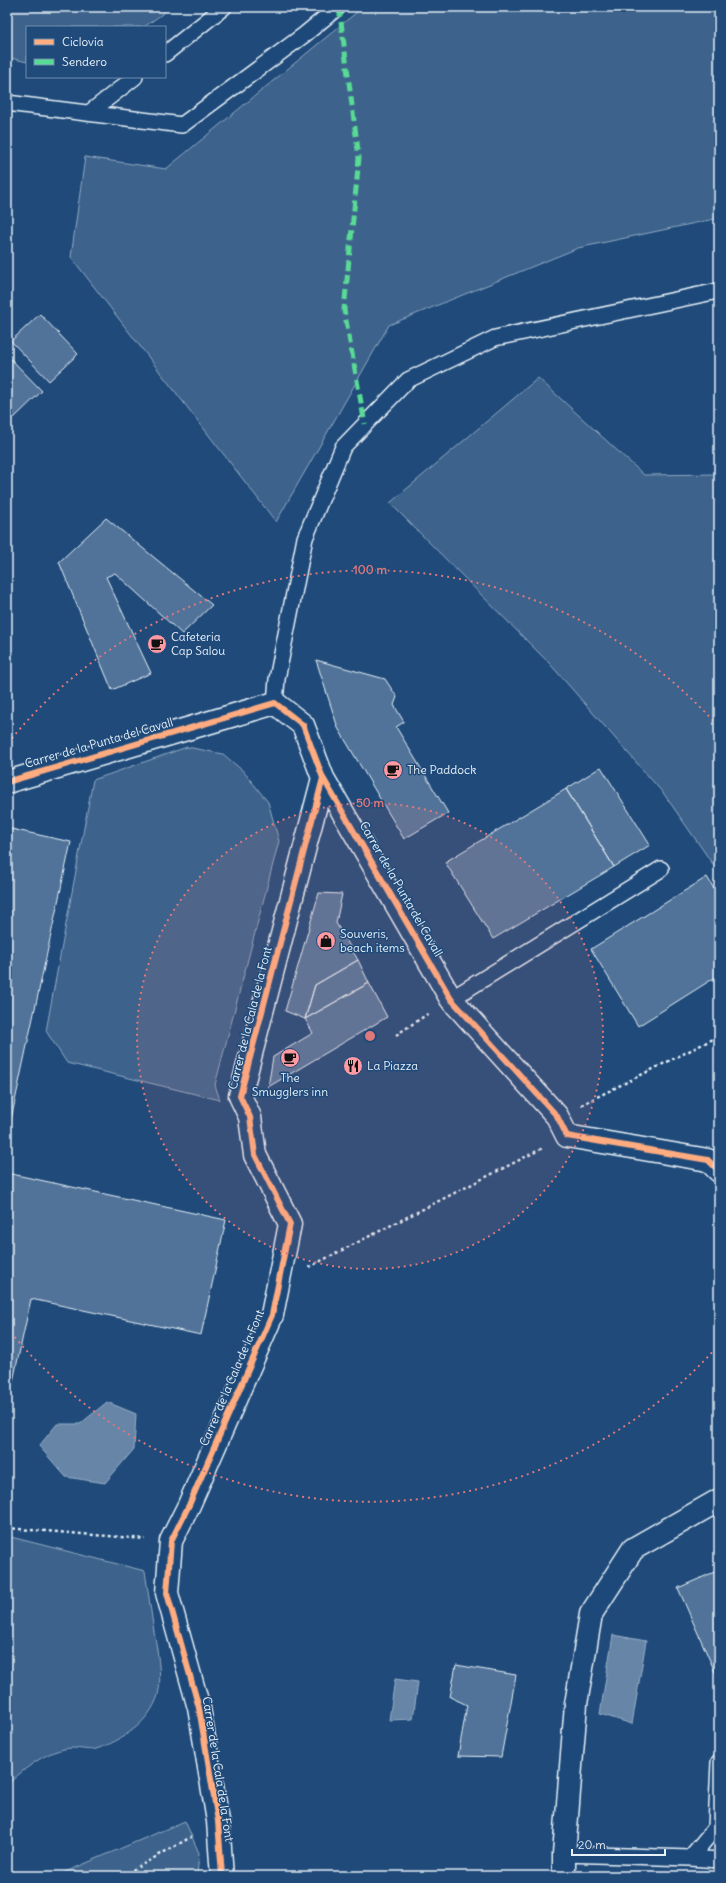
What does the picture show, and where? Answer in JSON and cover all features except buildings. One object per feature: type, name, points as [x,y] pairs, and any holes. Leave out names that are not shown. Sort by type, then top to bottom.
[{"type":"street","name":"Carrer de la Punta del Cavall","points":[[7,782],[275,703],[303,725],[323,778],[452,999],[557,1116],[567,1136]]},
{"type":"street","name":"Carrer de la Cala de la Font","points":[[222,1876],[218,1822],[199,1708],[167,1593],[171,1541],[189,1505],[272,1315],[290,1224],[255,1155],[250,1118],[240,1096],[323,778]]},
{"type":"street","points":[[567,1136],[708,1160],[719,1171]]},
{"type":"street","points":[[564,1876],[564,1854],[576,1704],[591,1614],[633,1549],[719,1500]]},
{"type":"lane","points":[[166,53],[224,7]]},
{"type":"lane","points":[[7,103],[182,125],[304,35],[338,7]]},
{"type":"lane","points":[[89,114],[134,78]]},
{"type":"lane","points":[[275,703],[277,679],[306,538],[343,447],[408,380],[495,338],[718,291]]},
{"type":"lane","points":[[452,999],[661,869]]},
{"type":"lane","points":[[690,1858],[716,1827],[719,1762]]},
{"type":"lane","points":[[564,1854],[719,1860]]},
{"type":"path","points":[[396,1035],[452,999]]},
{"type":"path","points":[[557,1116],[719,1036]]},
{"type":"path","points":[[278,1283],[567,1136]]},
{"type":"path","points":[[7,1528],[171,1541]]},
{"type":"path","points":[[122,1876],[218,1822]]},
{"type":"shaded area","points":[[7,7],[172,7],[145,26],[26,26],[26,62],[7,57]]},
{"type":"shaded area","points":[[363,7],[719,7],[719,218],[578,248],[389,325],[276,522],[71,257],[85,157],[166,169]]},
{"type":"shaded area","points":[[538,378],[644,475],[719,474],[719,873],[664,794],[550,664],[390,503]]},
{"type":"shaded area","points":[[187,747],[223,754],[243,771],[268,802],[279,841],[215,1085],[220,1100],[67,1063],[46,1031],[93,780]]},
{"type":"shaded area","points":[[107,1402],[136,1414],[134,1449],[105,1483],[66,1477],[39,1446],[57,1424],[80,1424]]},
{"type":"shaded area","points":[[7,1536],[145,1571],[160,1679],[158,1695],[149,1714],[125,1736],[96,1749],[90,1750],[72,1748],[54,1752],[37,1761],[7,1785]]},
{"type":"shaded area","points":[[613,1635],[646,1641],[632,1724],[600,1714]]},
{"type":"shaded area","points":[[395,1679],[418,1682],[413,1719],[389,1720]]},
{"type":"shaded area","points":[[185,1821],[199,1853],[197,1876],[56,1876]]},
{"type":"marked path","points":[[339,7],[359,158],[344,310],[365,424]]},
{"type":"cycle path","points":[[7,782],[275,703],[303,725],[323,778],[451,999],[557,1116],[567,1136],[708,1160],[719,1171]]},
{"type":"cycle path","points":[[222,1876],[218,1821],[199,1708],[167,1593],[171,1541],[189,1505],[272,1315],[290,1224],[255,1155],[250,1117],[240,1096],[323,778]]},
{"type":"place","name":"Cafeteria Cap Salou","points":[[157,644]]},
{"type":"place","name":"The Paddock","points":[[393,770]]},
{"type":"place","name":"Souveris, beach items","points":[[326,941]]},
{"type":"place","name":"The Smugglers inn","points":[[290,1058]]},
{"type":"place","name":"La Piazza","points":[[353,1066]]}]
